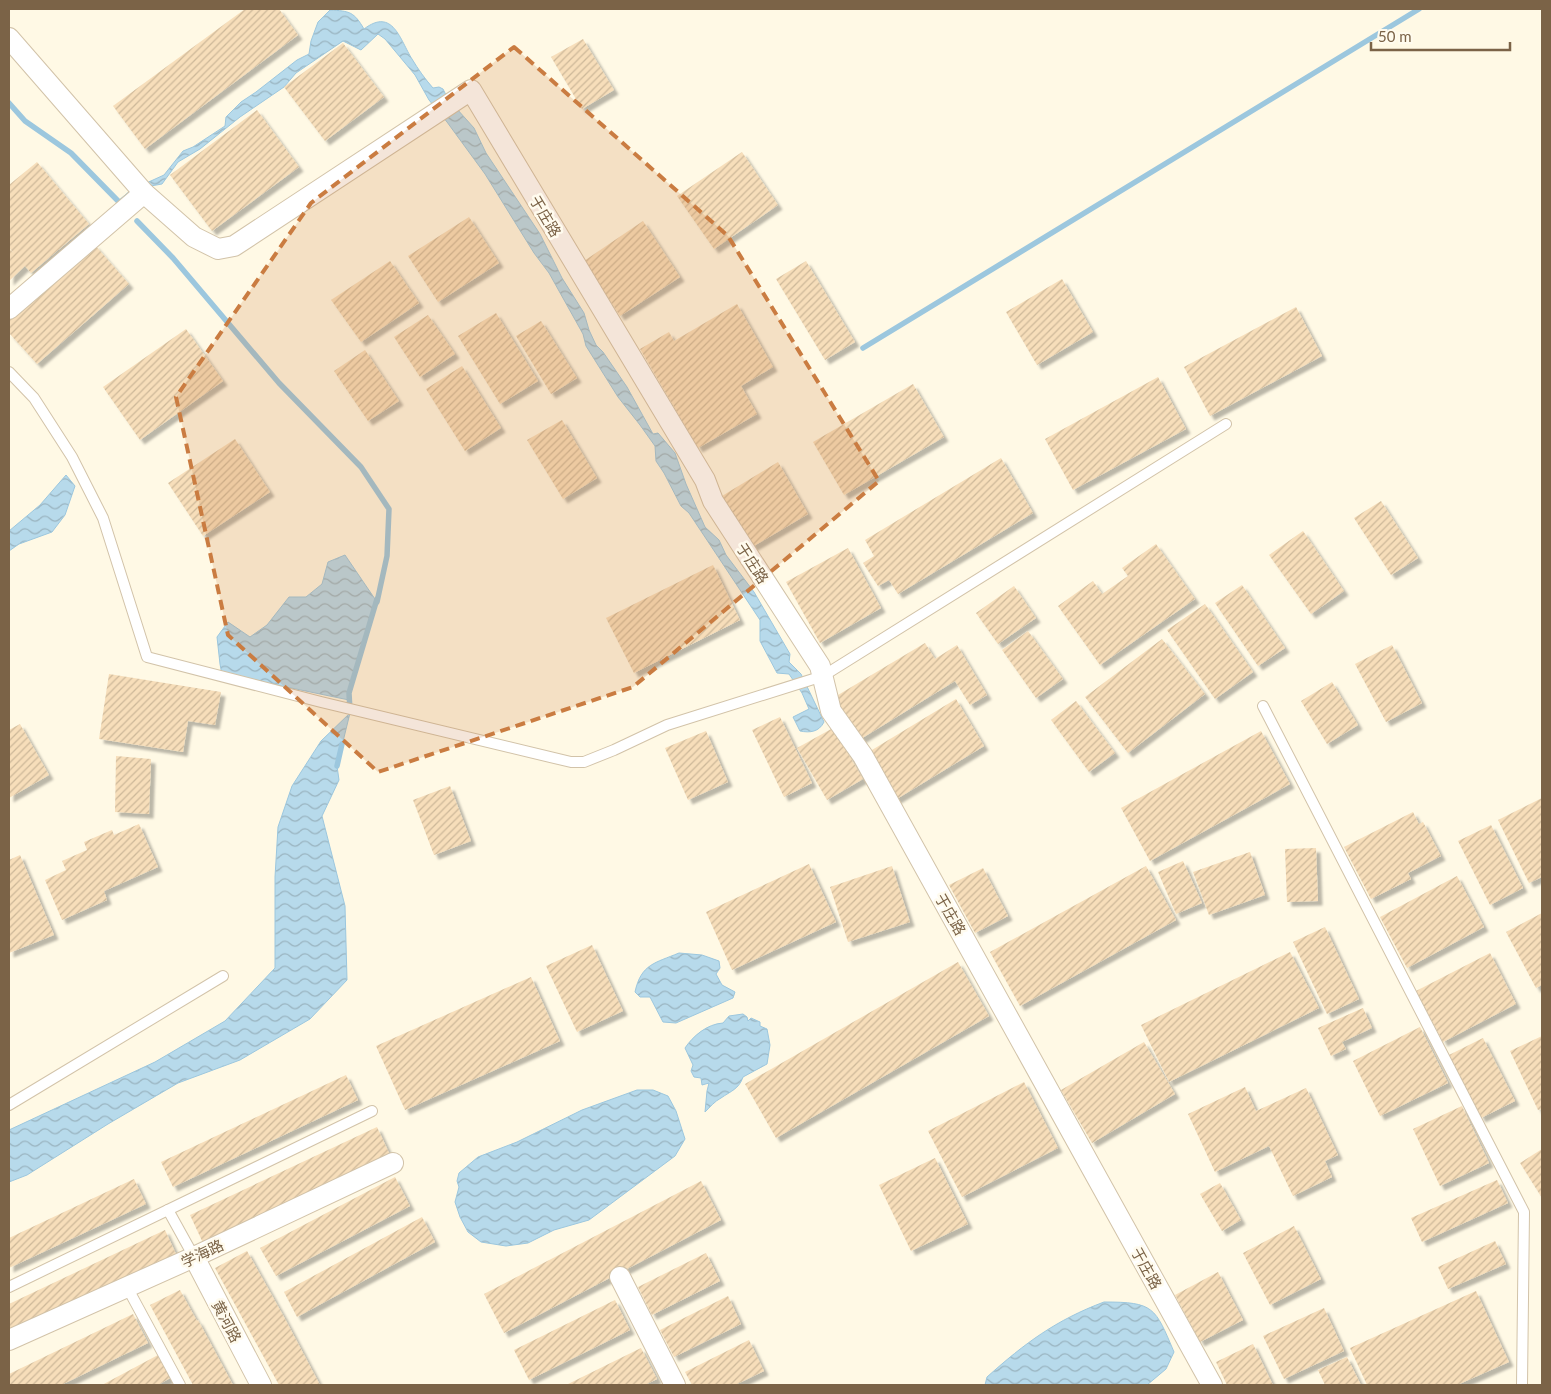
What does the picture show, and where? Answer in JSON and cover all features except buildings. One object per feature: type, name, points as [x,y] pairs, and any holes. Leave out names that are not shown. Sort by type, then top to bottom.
[{"type":"street","points":[[9,38],[144,193],[9,309]]},
{"type":"street","name":"于庄路","points":[[144,193],[194,237],[218,249],[234,246],[471,90],[705,480],[713,501],[820,666],[830,711],[863,756],[1212,1385]]},
{"type":"street","name":"学海路","points":[[9,1340],[194,1257],[393,1163]]},
{"type":"street","name":"黄河路","points":[[194,1257],[261,1385]]},
{"type":"street","points":[[620,1277],[675,1385]]},
{"type":"lane","points":[[9,372],[34,398],[72,457],[103,518],[147,657],[358,711],[571,762],[584,762],[666,725],[823,676],[1226,424]]},
{"type":"lane","points":[[1263,706],[1524,1212],[1522,1385]]},
{"type":"lane","points":[[9,1105],[223,976]]},
{"type":"lane","points":[[9,1287],[372,1111]]},
{"type":"lane","points":[[168,1210],[194,1257]]},
{"type":"lane","points":[[127,1287],[180,1385]]},
{"type":"highlighted area","points":[[514,47],[728,236],[879,481],[633,687],[378,772],[228,635],[176,397],[311,203]]},
{"type":"water","points":[[330,10],[351,14],[364,29],[374,23],[382,22],[389,24],[399,35],[414,63],[430,85],[433,88],[439,87],[443,89],[448,99],[474,128],[486,153],[540,234],[562,278],[584,313],[596,345],[627,387],[653,434],[658,433],[675,453],[705,527],[719,540],[726,555],[754,592],[790,654],[789,662],[801,674],[824,722],[817,730],[811,732],[800,731],[793,717],[809,709],[802,693],[789,674],[777,673],[760,641],[760,620],[689,513],[681,506],[656,461],[655,446],[618,397],[586,346],[583,334],[549,273],[534,253],[485,174],[429,100],[415,75],[385,39],[378,34],[361,50],[343,41],[296,73],[284,87],[240,117],[200,149],[178,162],[162,184],[145,187],[121,204],[118,201],[131,190],[164,175],[183,151],[193,147],[225,126],[226,117],[241,102],[297,60],[309,54],[311,41],[318,22]]},
{"type":"water","points":[[66,475],[75,486],[65,515],[52,532],[19,544],[9,551],[9,531],[40,505]]},
{"type":"water","points":[[345,555],[377,602],[349,693],[349,700],[238,677],[223,680],[217,637],[228,622],[250,637],[267,625],[289,597],[306,597],[322,584],[328,562]]},
{"type":"water","points":[[350,713],[337,766],[339,780],[322,816],[345,906],[347,980],[310,1019],[240,1060],[178,1083],[27,1175],[9,1182],[9,1130],[155,1062],[225,1021],[275,968],[275,877],[278,827],[292,786],[321,741]]},
{"type":"water","points":[[679,953],[702,955],[719,961],[720,968],[716,974],[722,985],[735,992],[733,998],[676,1023],[663,1022],[650,997],[640,997],[635,992],[645,970],[656,962]]},
{"type":"water","points":[[743,1014],[747,1017],[748,1021],[751,1018],[760,1022],[760,1026],[767,1029],[770,1045],[767,1064],[743,1077],[737,1087],[705,1112],[709,1083],[702,1085],[701,1078],[694,1077],[691,1071],[693,1065],[685,1048],[696,1035],[706,1028],[723,1023],[729,1016]]},
{"type":"water","points":[[637,1090],[653,1090],[668,1096],[676,1111],[685,1139],[675,1156],[589,1220],[554,1230],[528,1243],[506,1246],[481,1242],[468,1232],[455,1202],[459,1187],[457,1181],[459,1173],[478,1157],[517,1142],[582,1110]]},
{"type":"water","points":[[1104,1302],[1133,1303],[1143,1306],[1157,1316],[1162,1325],[1174,1352],[1166,1369],[1147,1385],[985,1385],[987,1377],[1028,1343],[1056,1325]]},
{"type":"waterway","points":[[863,348],[1419,9]]},
{"type":"waterway","points":[[9,103],[25,121],[71,153],[121,204]]},
{"type":"waterway","points":[[137,221],[173,258],[279,383],[361,467],[389,509],[387,556],[377,602]]},
{"type":"waterway","points":[[350,711],[349,693],[377,599]]},
{"type":"waterway","points":[[337,766],[342,744]]}]
